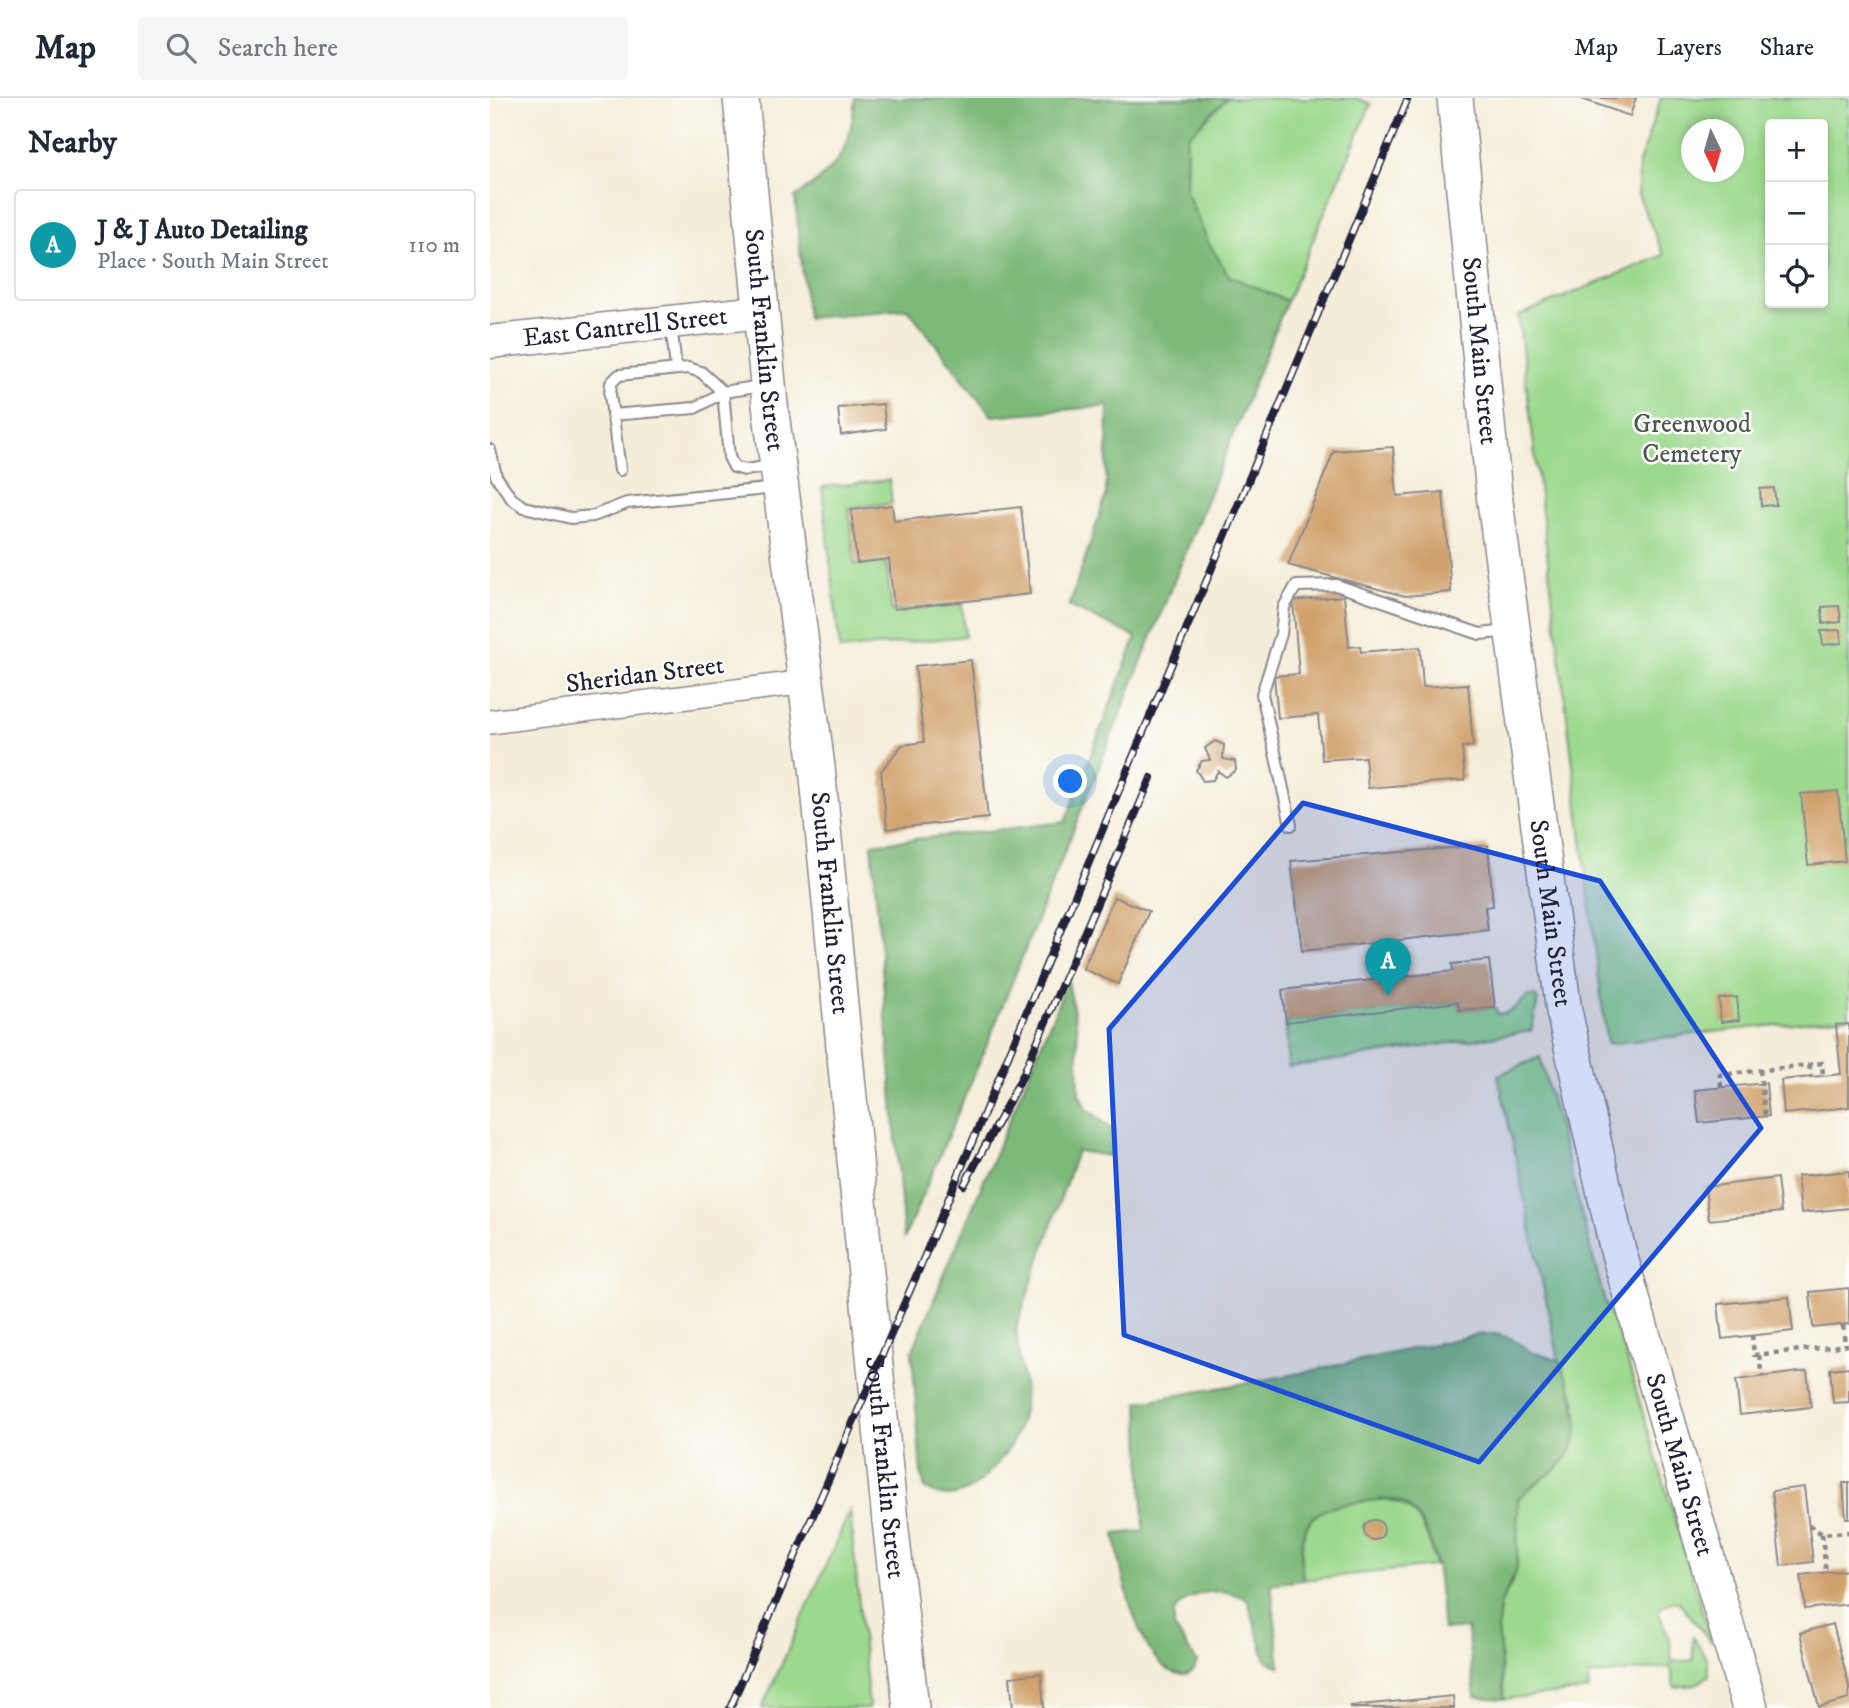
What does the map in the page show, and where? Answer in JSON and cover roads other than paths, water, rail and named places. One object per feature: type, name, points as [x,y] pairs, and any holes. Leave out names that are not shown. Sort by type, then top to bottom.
[{"type":"main road","name":"South Franklin Street","points":[[741,98],[760,312],[806,682],[911,1708]]},
{"type":"main road","name":"South Main Street","points":[[1455,98],[1494,494],[1564,1011],[1588,1130],[1644,1345],[1750,1708]]},
{"type":"street","name":"East Cantrell Street","points":[[490,342],[760,312]]},
{"type":"street","name":"Sheridan Street","points":[[490,722],[806,682]]},
{"type":"lane","points":[[671,321],[676,369]]},
{"type":"lane","points":[[620,470],[612,415],[611,383],[619,375],[688,368],[701,372],[723,392],[729,457],[734,467],[779,476]]},
{"type":"lane","points":[[612,415],[695,408],[723,392],[768,385]]},
{"type":"lane","points":[[490,450],[496,476],[512,499],[532,510],[571,518],[593,516],[627,503],[779,476]]},
{"type":"lane","points":[[1291,825],[1262,694],[1281,634],[1284,607],[1296,586],[1336,585],[1480,634],[1512,631]]},
{"type":"railway","points":[[730,1708],[920,1267],[1408,98]]},
{"type":"railway","points":[[964,1185],[1022,1077],[1151,778]]},
{"type":"place","name":"J & J Auto Detailing","points":[[1388,996]]},
{"type":"park label","name":"Greenwood Cemetery","points":[[1692,439]]}]
